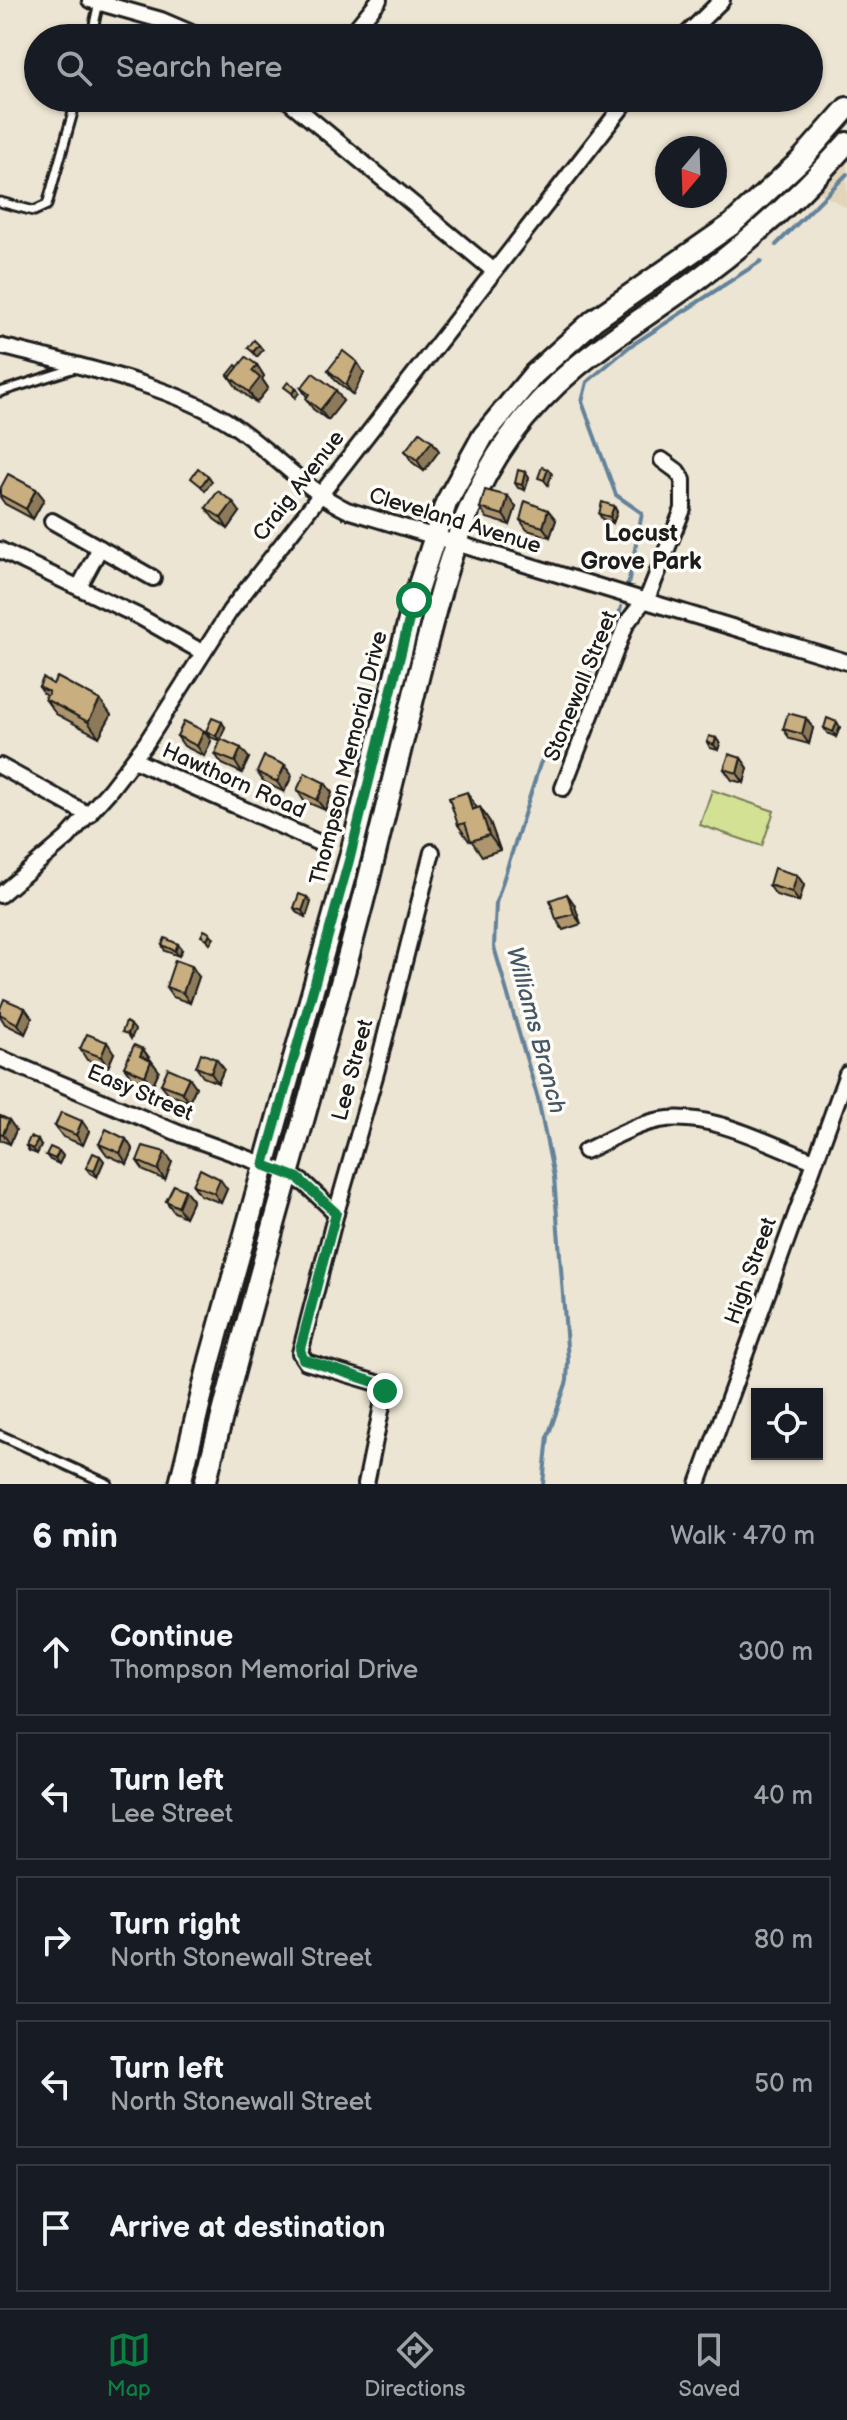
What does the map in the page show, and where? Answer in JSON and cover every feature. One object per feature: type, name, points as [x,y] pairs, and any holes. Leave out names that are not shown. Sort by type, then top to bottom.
[{"type":"main road","name":"Thompson Memorial Drive","points":[[180,1484],[264,1165],[350,857],[432,537],[465,465],[509,401],[534,374],[594,320],[731,225],[801,160],[847,108]]},
{"type":"main road","points":[[205,1484],[331,1022],[453,544],[490,468],[510,437],[558,381],[622,328],[740,247],[788,205],[847,143]]},
{"type":"street","points":[[359,24],[379,0]]},
{"type":"street","points":[[697,24],[722,0]]},
{"type":"street","points":[[95,1],[170,24]]},
{"type":"street","points":[[306,112],[494,271]]},
{"type":"street","name":"Craig Avenue","points":[[0,895],[40,864],[89,815],[134,760],[202,652],[618,112]]},
{"type":"street","name":"Cleveland Avenue","points":[[0,346],[172,396],[207,410],[233,426],[320,495],[347,510],[847,662]]},
{"type":"street","name":"Stonewall Street","points":[[563,788],[626,624],[643,602],[685,500],[677,471],[662,460]]},
{"type":"street","points":[[52,521],[153,578]]},
{"type":"street","points":[[79,587],[100,548]]},
{"type":"street","points":[[0,550],[79,587],[202,652]]},
{"type":"street","name":"Hawthorn Road","points":[[134,760],[317,842]]},
{"type":"street","points":[[0,766],[89,815]]},
{"type":"street","name":"Lee Street","points":[[366,1484],[385,1391],[377,1383],[306,1362],[300,1353],[432,852]]},
{"type":"street","name":"Easy Street","points":[[0,1058],[264,1165]]},
{"type":"street","name":"High Street","points":[[698,1484],[814,1161],[846,1084]]},
{"type":"street","points":[[585,1151],[641,1125],[680,1118],[712,1123],[814,1161]]},
{"type":"street","points":[[264,1165],[288,1173],[305,1184],[336,1213]]},
{"type":"lane","points":[[93,24],[95,1]]},
{"type":"lane","points":[[0,202],[34,211],[47,205],[73,112]]},
{"type":"lane","points":[[0,392],[77,367]]},
{"type":"lane","points":[[0,1435],[108,1484]]},
{"type":"shaded area","points":[[847,143],[847,208],[807,186]]},
{"type":"green space","points":[[712,790],[774,811],[762,846],[700,825]]},
{"type":"building","points":[[254,340],[259,345],[253,352],[248,348]]},
{"type":"building","points":[[343,351],[357,362],[346,385],[328,370]]},
{"type":"building","points":[[246,357],[257,365],[252,371],[260,378],[249,392],[230,377]]},
{"type":"building","points":[[313,373],[336,390],[320,410],[306,399],[309,394],[301,388]]},
{"type":"building","points":[[288,382],[296,388],[292,393],[284,387]]},
{"type":"building","points":[[420,432],[432,441],[417,460],[405,451]]},
{"type":"building","points":[[542,467],[548,469],[544,480],[538,478]]},
{"type":"building","points":[[198,468],[208,476],[201,486],[191,478]]},
{"type":"building","points":[[518,470],[525,472],[522,485],[515,483]]},
{"type":"building","points":[[8,474],[36,489],[26,509],[0,495]]},
{"type":"building","points":[[485,490],[508,496],[503,515],[480,508]]},
{"type":"building","points":[[218,491],[233,502],[221,518],[206,508]]},
{"type":"building","points":[[525,501],[548,510],[543,527],[520,520]]},
{"type":"building","points":[[602,502],[614,506],[610,517],[599,514]]},
{"type":"building","points":[[57,677],[100,700],[88,722],[45,699],[49,692],[39,687],[43,678],[53,684]]},
{"type":"building","points":[[788,713],[806,718],[802,734],[783,729]]},
{"type":"building","points":[[212,718],[222,722],[216,736],[206,731]]},
{"type":"building","points":[[827,718],[837,722],[833,732],[824,728]]},
{"type":"building","points":[[184,721],[204,731],[197,746],[177,736]]},
{"type":"building","points":[[709,736],[716,738],[714,745],[707,742]]},
{"type":"building","points":[[221,739],[241,748],[235,762],[215,754]]},
{"type":"building","points":[[729,754],[741,758],[737,773],[724,769]]},
{"type":"building","points":[[264,756],[285,765],[277,782],[257,772]]},
{"type":"building","points":[[305,773],[325,783],[317,800],[297,790]]},
{"type":"building","points":[[467,792],[472,810],[480,807],[489,835],[471,841],[465,823],[458,825],[449,798]]},
{"type":"building","points":[[774,868],[797,875],[792,892],[769,885]]},
{"type":"building","points":[[299,894],[307,897],[302,911],[294,908]]},
{"type":"building","points":[[567,894],[574,914],[556,919],[550,900]]},
{"type":"building","points":[[204,930],[210,933],[207,939],[201,936]]},
{"type":"building","points":[[165,938],[178,944],[175,951],[162,945]]},
{"type":"building","points":[[175,960],[192,966],[183,993],[166,987]]},
{"type":"building","points":[[4,999],[25,1008],[18,1024],[0,1014]]},
{"type":"building","points":[[126,1022],[131,1025],[128,1034],[122,1032]]},
{"type":"building","points":[[87,1034],[107,1042],[101,1057],[80,1049]]},
{"type":"building","points":[[134,1045],[143,1049],[140,1056],[151,1061],[145,1076],[124,1067]]},
{"type":"building","points":[[201,1053],[216,1059],[211,1073],[196,1067]]},
{"type":"building","points":[[168,1068],[189,1077],[182,1092],[161,1084]]},
{"type":"building","points":[[61,1112],[82,1121],[76,1135],[55,1126]]},
{"type":"building","points":[[0,1116],[9,1120],[3,1134],[0,1133]]},
{"type":"building","points":[[106,1129],[126,1139],[120,1153],[99,1144]]},
{"type":"building","points":[[30,1137],[38,1140],[33,1149],[26,1146]]},
{"type":"building","points":[[143,1146],[165,1152],[158,1170],[137,1161]]},
{"type":"building","points":[[50,1147],[59,1151],[55,1159],[46,1155]]},
{"type":"building","points":[[93,1153],[100,1156],[94,1171],[86,1168]]},
{"type":"building","points":[[200,1169],[220,1179],[214,1193],[193,1185]]},
{"type":"building","points":[[174,1185],[185,1190],[178,1207],[166,1201]]},
{"type":"waterway","name":"Williams Branch","points":[[776,245],[847,174]]},
{"type":"waterway","name":"Williams Branch","points":[[628,585],[642,513],[616,495],[582,402],[587,382],[629,347],[761,261]]},
{"type":"waterway","name":"Williams Branch","points":[[543,1484],[548,1436],[567,1381],[568,1360],[554,1177],[538,1099],[494,947],[496,903],[540,764],[615,628],[621,607]]},
{"type":"district","name":"Locust Grove Park","points":[[641,547]]},
{"type":"route","points":[[385,1391],[377,1383],[303,1359],[300,1349],[336,1213],[298,1178],[264,1165],[350,857],[414,600]]}]
